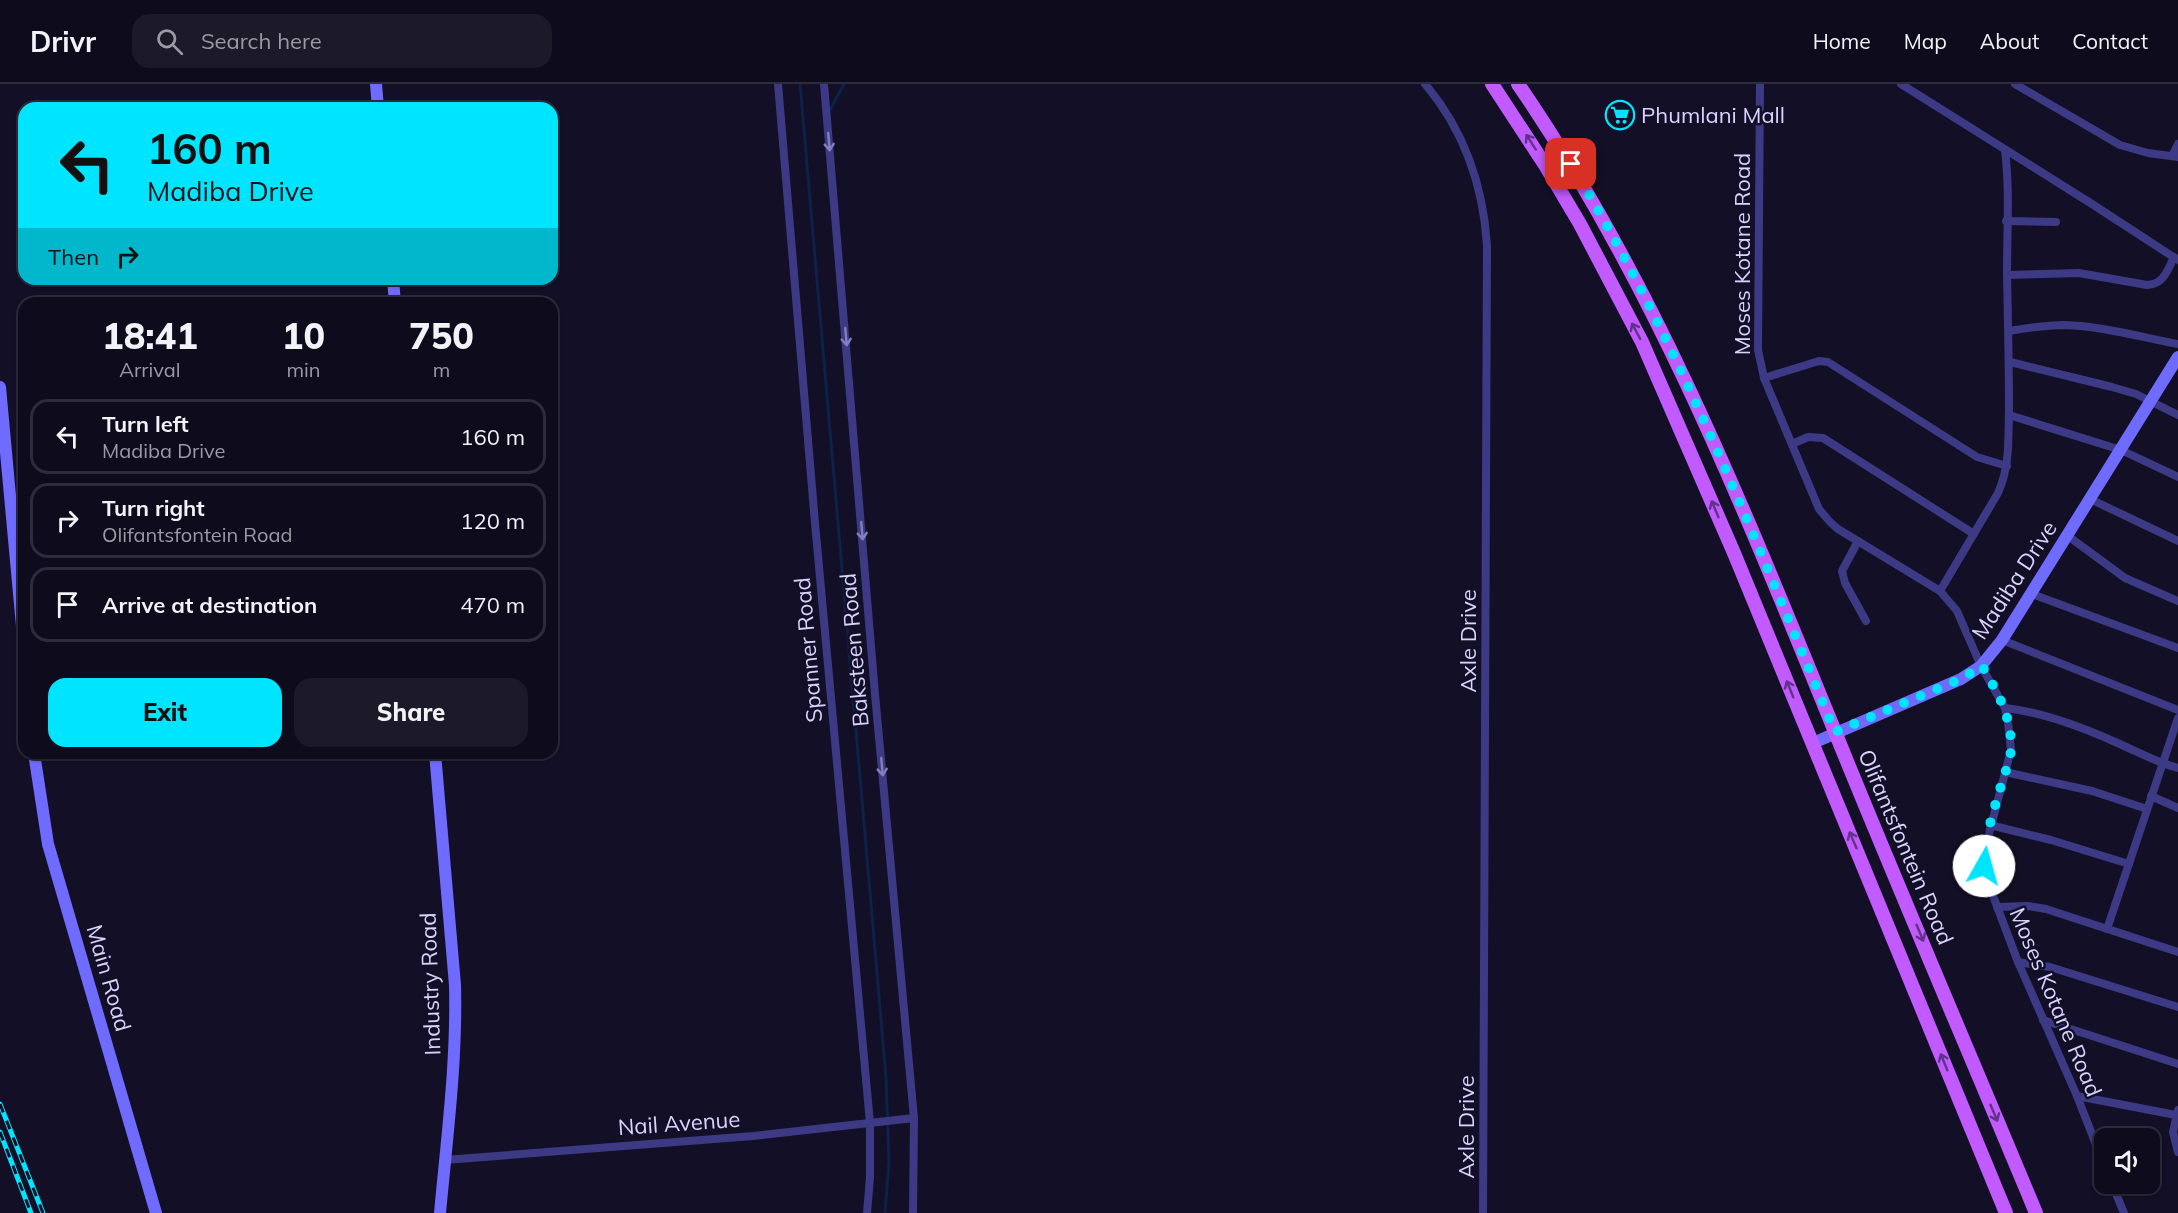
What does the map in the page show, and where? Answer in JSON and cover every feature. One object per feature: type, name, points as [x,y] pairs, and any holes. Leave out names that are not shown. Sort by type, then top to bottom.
[{"type":"main road","name":"Olifantsfontein Road","points":[[1492,84],[1574,214],[1642,342],[1725,532],[2006,1213]]},
{"type":"main road","name":"Olifantsfontein Road","points":[[1518,84],[1593,201],[1665,335],[1778,593],[2036,1213]]},
{"type":"street","points":[[376,84],[378,102]]},
{"type":"street","name":"Spanner Road","points":[[778,84],[814,511],[870,1123],[867,1213]]},
{"type":"street","name":"Baksteen Road","points":[[824,84],[875,694],[914,1118],[914,1213]]},
{"type":"street","name":"Axle Drive","points":[[1425,84],[1447,114],[1471,162],[1483,210],[1487,245],[1483,1213]]},
{"type":"street","name":"Moses Kotane Road","points":[[1760,84],[1758,351],[1764,378],[1819,509],[1825,517],[1858,541],[1940,591],[1957,611],[1982,666],[2005,708],[2011,750],[1990,825],[1984,866],[1996,907],[2018,962],[2094,1140]]},
{"type":"street","points":[[1901,84],[2176,258],[2156,285],[2079,273],[2007,275]]},
{"type":"street","points":[[2015,84],[2120,145],[2138,151],[2175,157],[2178,144]]},
{"type":"street","points":[[1940,591],[1998,493],[2007,466],[2010,439],[2010,362],[2005,150]]},
{"type":"street","points":[[2006,221],[2056,222]]},
{"type":"street","points":[[2009,331],[2066,325],[2178,344]]},
{"type":"street","name":"Madiba Drive","points":[[1813,743],[1961,679],[1982,666],[2032,594],[2178,357]]},
{"type":"street","points":[[1764,378],[1819,361],[1828,362],[1977,457],[2007,466]]},
{"type":"street","points":[[2010,362],[2112,387],[2178,415]]},
{"type":"street","points":[[0,387],[18,583]]},
{"type":"street","points":[[2009,415],[2121,450],[2178,477]]},
{"type":"street","points":[[1792,444],[1808,437],[1823,438],[1974,534]]},
{"type":"street","points":[[2090,499],[2178,541]]},
{"type":"street","points":[[2068,536],[2125,578],[2178,601]]},
{"type":"street","points":[[1858,541],[1842,571],[1845,583],[1866,621]]},
{"type":"street","points":[[2032,594],[2178,648]]},
{"type":"street","points":[[2002,640],[2178,710]]},
{"type":"street","points":[[2005,708],[2050,718],[2109,739],[2163,764],[2178,768]]},
{"type":"street","points":[[2107,928],[2177,721]]},
{"type":"street","name":"Main Road","points":[[34,759],[48,844],[156,1213]]},
{"type":"street","name":"Industry Road","points":[[436,759],[455,985],[455,1043],[440,1213]]},
{"type":"street","points":[[2005,772],[2092,791],[2147,809]]},
{"type":"street","points":[[2151,796],[2178,808]]},
{"type":"street","points":[[1990,825],[2051,840],[2129,864]]},
{"type":"street","points":[[1996,907],[2037,907],[2178,951]]},
{"type":"street","points":[[2018,962],[2043,965],[2178,1007]]},
{"type":"street","points":[[2043,1020],[2178,1064]]},
{"type":"street","points":[[2077,1096],[2177,1113],[2174,1139],[2178,1152]]},
{"type":"street","name":"Nail Avenue","points":[[445,1160],[753,1136],[914,1118]]},
{"type":"street","points":[[2116,1194],[2124,1213]]},
{"type":"waterway","points":[[800,84],[886,1077],[889,1162],[885,1213]]},
{"type":"waterway","points":[[830,110],[844,84]]},
{"type":"railway","points":[[0,1104],[43,1213]]},
{"type":"railway","points":[[0,1132],[31,1213]]},
{"type":"place","name":"Phumlani Mall","points":[[1620,115]]},
{"type":"route","points":[[1571,164],[1616,242],[1665,335],[1778,593],[1835,732],[1961,679],[1982,666],[1995,688],[2005,708],[2011,750],[1990,825],[1984,866]]}]
